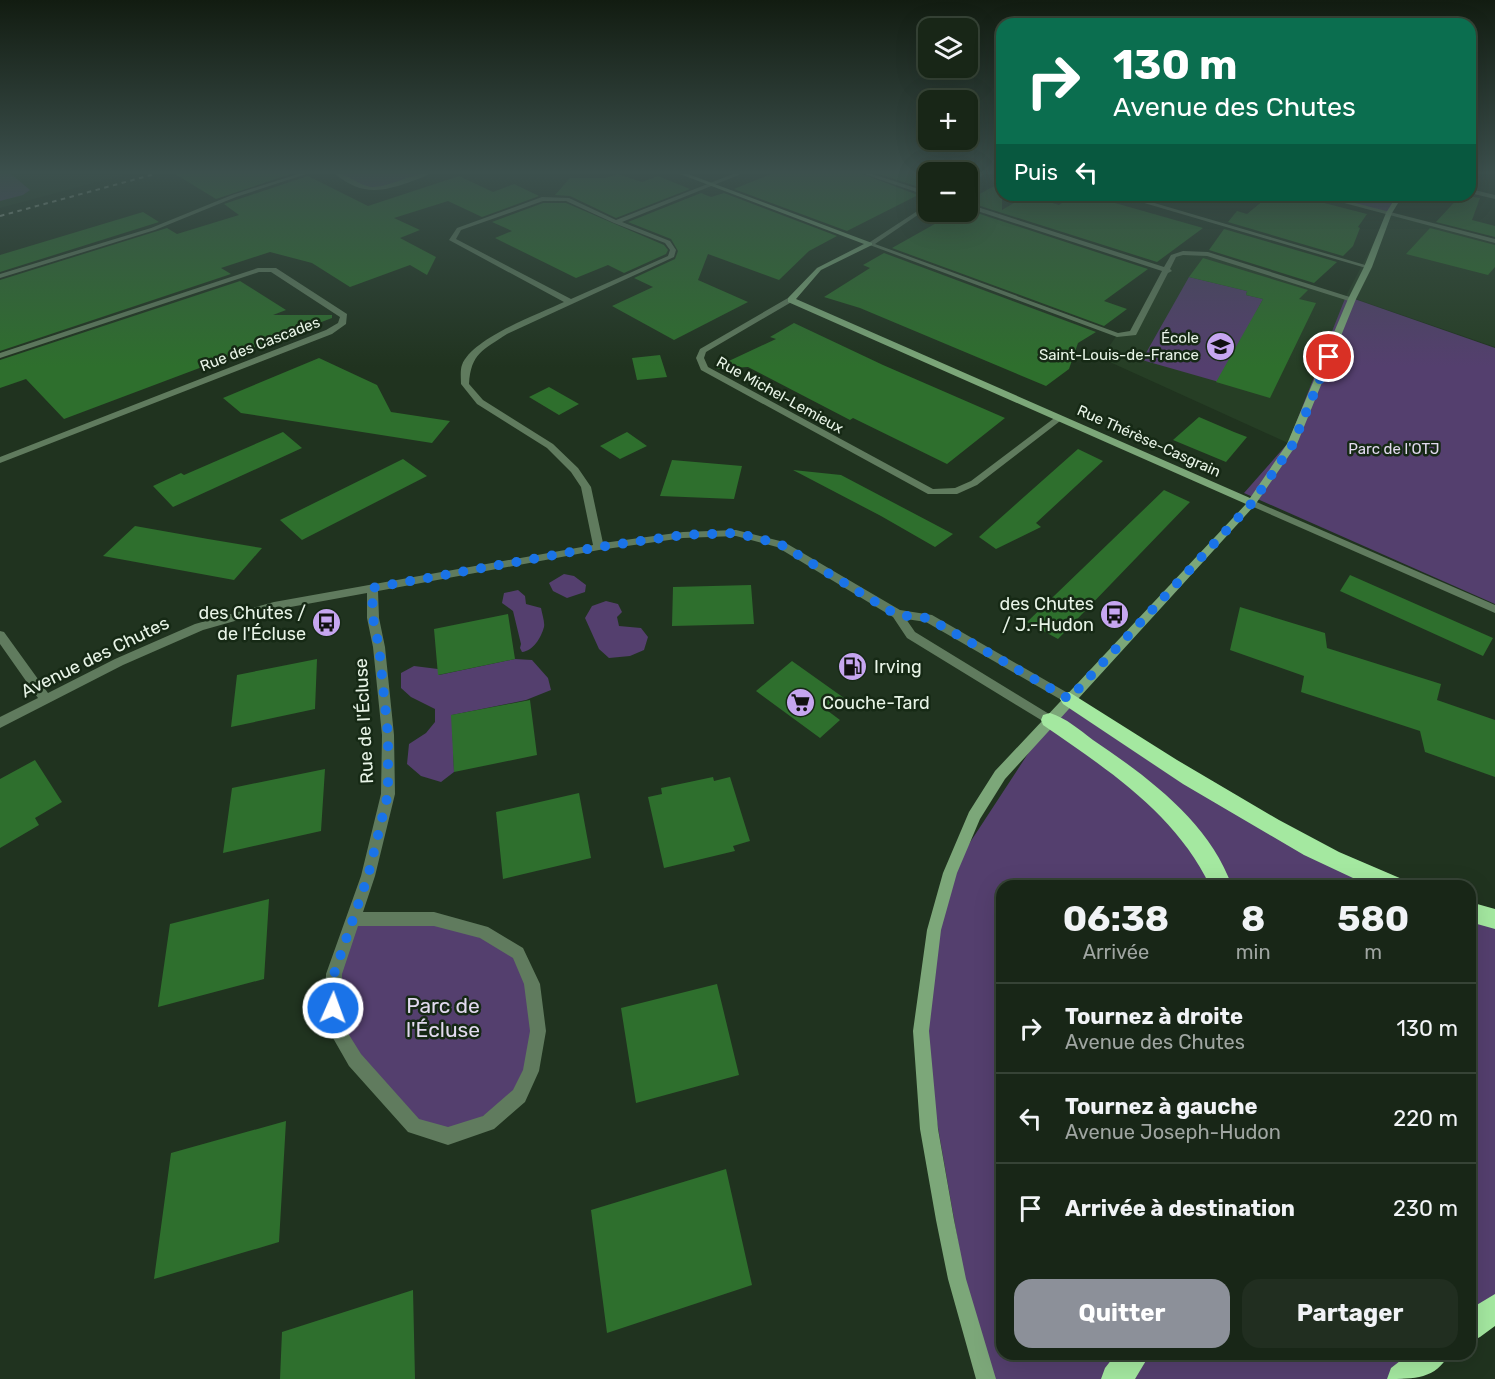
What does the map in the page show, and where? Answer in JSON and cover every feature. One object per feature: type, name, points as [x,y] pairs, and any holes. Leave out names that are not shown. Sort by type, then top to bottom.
[{"type":"highway","points":[[1069,699],[1133,744],[1311,849],[1377,880]]},
{"type":"highway","points":[[1050,720],[1102,755],[1151,795],[1177,820],[1206,856],[1218,880]]},
{"type":"highway","points":[[1476,914],[1495,919]]},
{"type":"highway","points":[[1476,1322],[1495,1308]]},
{"type":"highway","points":[[1116,1379],[1130,1360]]},
{"type":"highway","points":[[1402,1379],[1426,1360]]},
{"type":"street","points":[[0,276],[123,238]]},
{"type":"street","points":[[453,238],[570,302]]},
{"type":"street","points":[[599,547],[586,488],[575,470],[550,446],[480,402],[465,384],[466,364],[480,348],[504,332],[671,257],[673,250],[668,242],[659,238]]},
{"type":"street","points":[[855,238],[1117,335],[1133,333],[1173,256],[1183,253],[1197,253],[1352,299]]},
{"type":"street","name":"Rue Michel-Lemieux","points":[[879,238],[819,269],[791,300],[703,351],[700,358],[704,368],[931,492],[957,491],[974,483],[1060,418]]},
{"type":"street","points":[[1067,238],[1167,271]]},
{"type":"street","points":[[1269,238],[1368,267]]},
{"type":"street","points":[[986,1379],[957,1279],[933,1152],[921,1031],[934,930],[950,873],[974,816],[1000,775],[1252,503],[1293,444],[1379,238]]},
{"type":"street","name":"Rue des Cascades","points":[[0,356],[258,270],[273,270],[344,316],[342,324],[329,332],[0,460]]},
{"type":"street","name":"Rue Thérèse-Casgrain","points":[[791,300],[1495,609]]},
{"type":"street","name":"Avenue des Chutes","points":[[0,723],[119,662],[200,627],[274,606],[599,547],[683,535],[736,533],[780,544],[897,615],[911,635],[1050,720]]},
{"type":"street","name":"Rue de l'Écluse","points":[[353,919],[434,919],[483,932],[518,953],[532,984],[538,1030],[531,1071],[519,1096],[488,1123],[448,1136],[414,1126],[355,1060],[333,1024],[334,974],[379,836],[388,794],[388,735],[379,647],[373,618],[372,588]]},
{"type":"street","name":"Avenue des Chutes","points":[[897,615],[928,618],[1069,699]]},
{"type":"street","points":[[0,635],[46,699]]},
{"type":"shaded area","name":"École Saint-Louis-de-France","points":[[1376,238],[1485,238],[1495,241],[1495,347],[1353,298],[1288,443],[1101,358],[1117,335],[1133,332],[1173,256],[1197,253],[1346,296]]},
{"type":"green space","points":[[1189,277],[1247,291],[1246,295],[1263,299],[1219,382],[1142,360]]},
{"type":"green space","name":"Parc de l'OTJ","points":[[1346,296],[1495,348],[1495,604],[1244,493],[1288,443]]},
{"type":"green space","points":[[564,574],[574,576],[586,585],[585,592],[567,598],[553,591],[549,583]]},
{"type":"green space","points":[[518,590],[525,596],[526,604],[541,608],[544,623],[543,631],[536,643],[530,649],[522,652],[513,611],[502,603],[504,593]]},
{"type":"green space","points":[[606,601],[618,604],[622,612],[617,617],[619,626],[641,628],[648,637],[644,650],[630,656],[609,658],[599,649],[585,618],[592,606]]},
{"type":"green space","points":[[515,659],[532,660],[548,678],[551,690],[526,700],[452,715],[454,772],[441,782],[421,776],[407,764],[409,744],[426,733],[435,722],[435,709],[411,697],[401,688],[401,673],[414,666],[438,669],[439,675]]},
{"type":"green space","points":[[1069,699],[1365,876],[1377,880],[996,880],[996,1360],[1427,1360],[1402,1379],[986,1379],[978,1356],[921,1031],[950,873],[1050,720]]},
{"type":"green space","points":[[1476,913],[1495,919],[1495,1308],[1476,1322]]},
{"type":"green space","name":"Parc de l'Écluse","points":[[353,919],[434,919],[518,953],[538,1031],[519,1096],[448,1136],[414,1126],[333,1024],[334,974]]},
{"type":"building","points":[[55,238],[107,238],[0,272],[0,255]]},
{"type":"building","points":[[134,238],[401,238],[436,257],[427,275],[410,265],[350,287],[312,263],[270,252],[221,268],[231,274],[0,351],[0,280]]},
{"type":"building","points":[[496,238],[648,238],[664,245],[668,250],[666,254],[624,273],[608,265],[576,278]]},
{"type":"building","points":[[833,238],[809,251],[779,280],[708,254],[698,280],[748,302],[674,340],[612,306],[653,287],[634,278],[675,259],[678,251],[671,239]]},
{"type":"building","points":[[909,238],[1055,238],[1148,269],[1104,301],[1127,309],[1104,326],[892,248]]},
{"type":"building","points":[[1082,238],[1189,238],[1157,262]]},
{"type":"building","points":[[1217,238],[1256,238],[1337,262],[1314,283],[1209,250]]},
{"type":"building","points":[[1283,238],[1356,238],[1353,246],[1343,256]]},
{"type":"building","points":[[1420,238],[1470,238],[1495,245],[1495,267],[1488,275],[1406,254]]},
{"type":"building","points":[[884,253],[1096,332],[1078,343],[1069,369],[1046,386],[860,308],[824,297],[870,268],[863,265]]},
{"type":"building","points":[[1203,258],[1308,290],[1299,299],[1316,303],[1270,398],[1216,382],[1263,299],[1246,295],[1247,291],[1189,277]]},
{"type":"building","points":[[240,281],[286,310],[273,315],[332,315],[332,318],[64,419],[26,379],[0,388],[0,360]]},
{"type":"building","points":[[794,323],[1005,418],[947,464],[853,418],[850,420],[748,367],[717,369],[716,367],[776,339],[770,337]]},
{"type":"building","points":[[660,355],[667,377],[637,380],[632,358]]},
{"type":"building","points":[[319,358],[377,385],[391,412],[450,421],[432,443],[241,413],[223,398]]},
{"type":"building","points":[[549,387],[579,404],[559,415],[529,397]]},
{"type":"building","points":[[1199,417],[1247,437],[1226,462],[1173,440]]},
{"type":"building","points":[[283,432],[302,448],[173,507],[153,486],[181,473],[184,475]]},
{"type":"building","points":[[627,432],[647,446],[620,459],[600,446]]},
{"type":"building","points":[[1078,449],[1103,461],[1036,523],[1041,527],[996,549],[979,537]]},
{"type":"building","points":[[403,459],[427,476],[302,540],[280,520]]},
{"type":"building","points":[[672,460],[742,466],[734,499],[660,496]]},
{"type":"building","points":[[793,470],[841,475],[953,534],[935,547]]},
{"type":"building","points":[[1164,490],[1190,502],[1058,639],[1027,622]]},
{"type":"building","points":[[135,526],[262,548],[234,580],[103,556]]},
{"type":"building","points":[[1350,575],[1493,638],[1483,656],[1340,591]]},
{"type":"building","points":[[751,585],[754,624],[672,626],[673,587]]},
{"type":"building","points":[[1240,607],[1325,633],[1327,648],[1441,684],[1437,700],[1495,720],[1495,777],[1425,752],[1420,731],[1301,692],[1304,676],[1230,650]]},
{"type":"building","points":[[508,614],[515,659],[438,675],[434,629]]},
{"type":"building","points":[[317,659],[315,709],[231,727],[237,675]]},
{"type":"building","points":[[792,661],[844,698],[828,711],[840,720],[820,738],[756,691]]},
{"type":"building","points":[[530,700],[537,755],[454,772],[451,715]]},
{"type":"building","points":[[35,760],[62,802],[35,818],[39,825],[0,848],[0,779]]},
{"type":"building","points":[[325,769],[321,831],[223,853],[232,788]]},
{"type":"building","points":[[713,777],[714,781],[730,777],[750,841],[733,846],[735,851],[664,868],[648,797],[662,794],[661,788]]},
{"type":"building","points":[[579,793],[591,858],[503,879],[496,812]]},
{"type":"building","points":[[269,899],[264,979],[158,1007],[170,924]]},
{"type":"building","points":[[717,984],[739,1075],[636,1103],[621,1008]]},
{"type":"building","points":[[286,1121],[279,1242],[154,1279],[171,1153]]},
{"type":"building","points":[[726,1169],[752,1285],[607,1333],[591,1210]]},
{"type":"building","points":[[413,1290],[415,1379],[280,1379],[282,1332]]},
{"type":"place","name":"École Saint-Louis-de-France","points":[[1220,347]]},
{"type":"place","name":"des Chutes / J.-Hudon","points":[[1115,614]]},
{"type":"place","name":"des Chutes / de l'Écluse","points":[[327,623]]},
{"type":"place","name":"Irving","points":[[853,667]]},
{"type":"place","name":"Couche-Tard","points":[[801,703]]},
{"type":"route","points":[[333,1008],[334,974],[368,876],[388,794],[388,735],[379,647],[373,618],[372,588],[599,547],[683,535],[736,533],[780,544],[824,568],[897,615],[928,618],[1069,699],[1252,503],[1293,444],[1329,357]]}]
